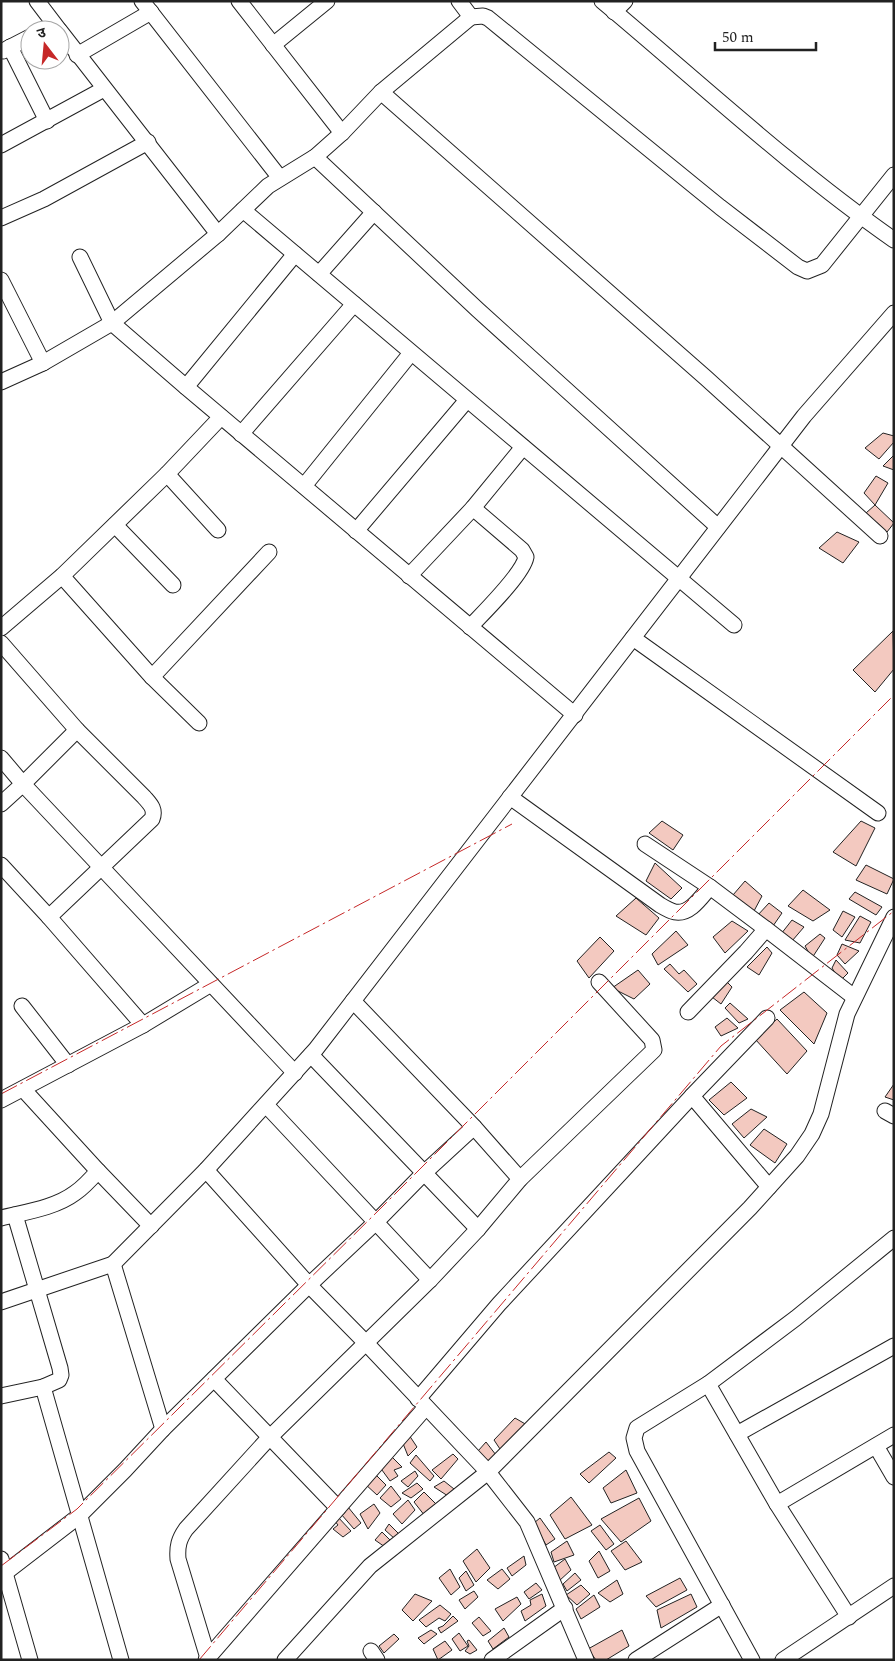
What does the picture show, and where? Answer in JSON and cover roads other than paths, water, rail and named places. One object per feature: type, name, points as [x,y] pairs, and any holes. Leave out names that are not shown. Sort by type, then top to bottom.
[{"type":"street","points":[[37,1],[49,20]]},
{"type":"street","points":[[239,1],[342,133]]},
{"type":"street","points":[[273,45],[327,1]]},
{"type":"street","points":[[459,1],[471,17]]},
{"type":"street","points":[[602,1],[620,6],[758,135],[860,217],[894,240]]},
{"type":"street","points":[[77,55],[147,7],[280,178]]},
{"type":"street","points":[[1,382],[43,363],[112,323],[218,234],[268,186],[315,157],[342,133],[381,92],[471,17],[483,16],[488,18],[720,207],[798,267],[807,271],[822,265],[894,175]]},
{"type":"street","points":[[20,41],[6,49],[47,121]]},
{"type":"street","points":[[70,47],[148,142],[218,234]]},
{"type":"street","points":[[1,145],[104,89]]},
{"type":"street","points":[[381,92],[706,378],[880,536]]},
{"type":"street","points":[[1,218],[44,199],[148,142]]},
{"type":"street","points":[[315,157],[478,310],[718,528]]},
{"type":"street","points":[[243,210],[734,625]]},
{"type":"street","points":[[319,274],[374,212]]},
{"type":"street","points":[[186,387],[295,254]]},
{"type":"street","points":[[80,257],[112,323],[575,715]]},
{"type":"street","points":[[1,280],[43,363]]},
{"type":"street","points":[[241,434],[354,304]]},
{"type":"street","points":[[1,1302],[113,1264],[206,1170],[295,1073],[311,1055],[575,715],[804,416],[894,313]]},
{"type":"street","points":[[304,486],[411,353]]},
{"type":"street","points":[[356,531],[467,400]]},
{"type":"street","points":[[1,628],[62,576],[167,474],[221,417]]},
{"type":"street","points":[[409,576],[473,508],[523,447]]},
{"type":"street","points":[[167,474],[218,530]]},
{"type":"street","points":[[470,627],[512,580],[526,557],[522,550],[473,508]]},
{"type":"street","points":[[115,525],[172,585]]},
{"type":"street","points":[[152,677],[269,552]]},
{"type":"street","points":[[62,576],[152,677],[199,723]]},
{"type":"street","points":[[633,638],[878,813]]},
{"type":"street","points":[[1,643],[77,730],[154,808],[152,819],[100,866],[50,917]]},
{"type":"street","points":[[1,804],[77,730]]},
{"type":"street","points":[[1,758],[23,784],[295,1073]]},
{"type":"street","points":[[510,797],[660,905],[673,911],[680,912],[692,907],[710,887]]},
{"type":"street","points":[[645,844],[710,887],[854,997]]},
{"type":"street","points":[[1,865],[50,917],[143,1025]]},
{"type":"street","points":[[285,1660],[370,1566],[488,1472],[750,1208],[798,1156],[812,1134],[821,1114],[847,1014],[894,917]]},
{"type":"street","points":[[688,1012],[766,929]]},
{"type":"street","points":[[207,1659],[178,1559],[179,1539],[269,1438],[430,1280],[478,1229],[520,1179],[654,1050],[652,1040],[599,982]]},
{"type":"street","points":[[1,1100],[143,1025],[211,984]]},
{"type":"street","points":[[353,1001],[474,1127],[520,1179]]},
{"type":"street","points":[[22,1006],[68,1065]]},
{"type":"street","points":[[207,1659],[338,1508],[499,1304],[767,1018]]},
{"type":"street","points":[[311,1055],[478,1229]]},
{"type":"street","points":[[23,1089],[151,1226]]},
{"type":"street","points":[[692,1096],[769,1187]]},
{"type":"street","points":[[266,1104],[430,1280]]},
{"type":"street","points":[[30,1660],[3,1569],[79,1516],[163,1429],[309,1285],[377,1222],[424,1173],[474,1127]]},
{"type":"street","points":[[206,1170],[309,1285],[488,1472],[527,1522],[586,1660]]},
{"type":"street","points":[[1,1396],[43,1387],[56,1382],[61,1375],[37,1291],[8,1217],[64,1200],[76,1193],[98,1171]]},
{"type":"street","points":[[752,1660],[637,1451],[634,1438],[637,1428],[708,1384],[796,1318],[894,1238]]},
{"type":"street","points":[[113,1264],[163,1429]]},
{"type":"street","points":[[737,1434],[894,1346]]},
{"type":"street","points":[[214,1379],[338,1508]]},
{"type":"street","points":[[708,1384],[777,1504],[848,1617]]},
{"type":"street","points":[[43,1387],[120,1660]]},
{"type":"street","points":[[777,1504],[894,1435]]},
{"type":"street","points":[[876,1446],[894,1477]]},
{"type":"street","points":[[783,1660],[894,1586]]},
{"type":"street","points":[[636,1660],[722,1604]]},
{"type":"street","points":[[492,1660],[565,1608]]}]
